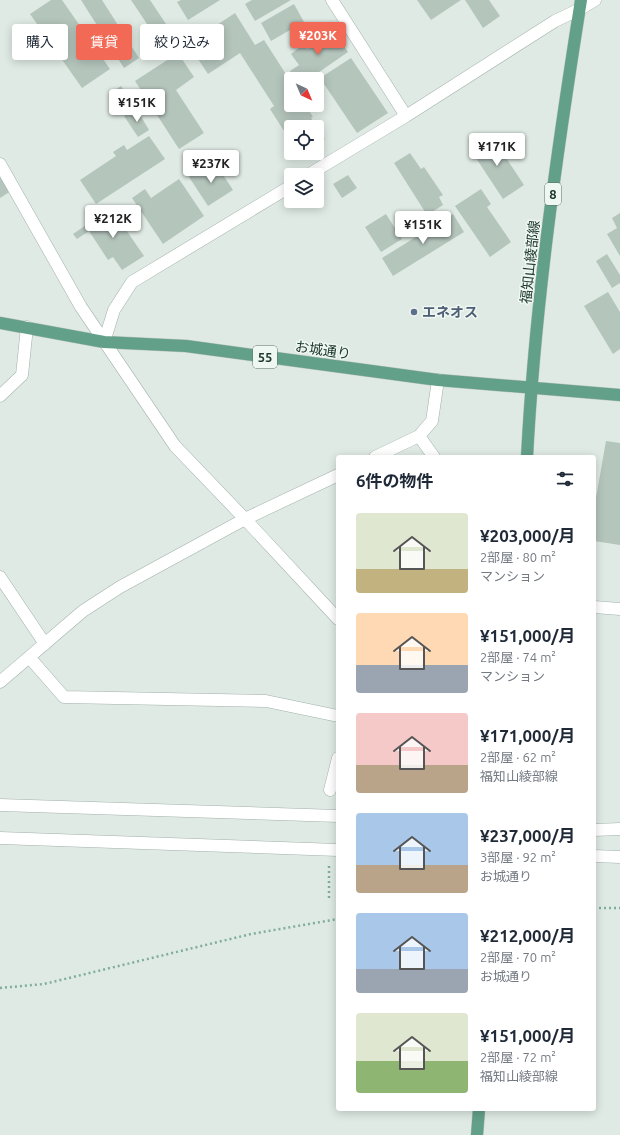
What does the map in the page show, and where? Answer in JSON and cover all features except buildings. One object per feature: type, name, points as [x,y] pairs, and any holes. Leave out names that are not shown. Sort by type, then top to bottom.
[{"type":"main road","name":"福知山綾部線","points":[[527,455],[531,389],[547,237],[581,5]]},
{"type":"main road","name":"お城通り","points":[[0,323],[104,342],[186,346],[438,380],[531,389],[620,395]]},
{"type":"main road","points":[[477,1135],[479,1111]]},
{"type":"street","points":[[332,0],[406,116]]},
{"type":"street","points":[[320,168],[406,116],[581,5],[595,0]]},
{"type":"street","points":[[0,164],[81,307],[175,446],[336,617]]},
{"type":"street","points":[[104,342],[114,310],[132,282],[284,190]]},
{"type":"street","points":[[0,396],[22,375],[27,327]]},
{"type":"street","points":[[379,455],[419,436],[432,421],[438,380]]},
{"type":"street","points":[[419,436],[433,455]]},
{"type":"street","points":[[0,682],[83,611],[120,587],[245,519],[336,475]]},
{"type":"street","points":[[0,577],[45,644]]},
{"type":"street","points":[[596,607],[620,609]]},
{"type":"street","points":[[29,657],[64,697],[266,701],[336,716]]},
{"type":"street","points":[[330,790],[336,766]]},
{"type":"street","points":[[0,805],[336,816]]},
{"type":"street","points":[[596,830],[620,829]]},
{"type":"street","points":[[0,838],[336,850]]},
{"type":"street","points":[[596,856],[620,857]]},
{"type":"path","points":[[596,908],[620,908]]},
{"type":"path","points":[[0,988],[44,984],[251,934],[336,919]]},
{"type":"place","name":"エネオス","points":[[414,312]]}]
